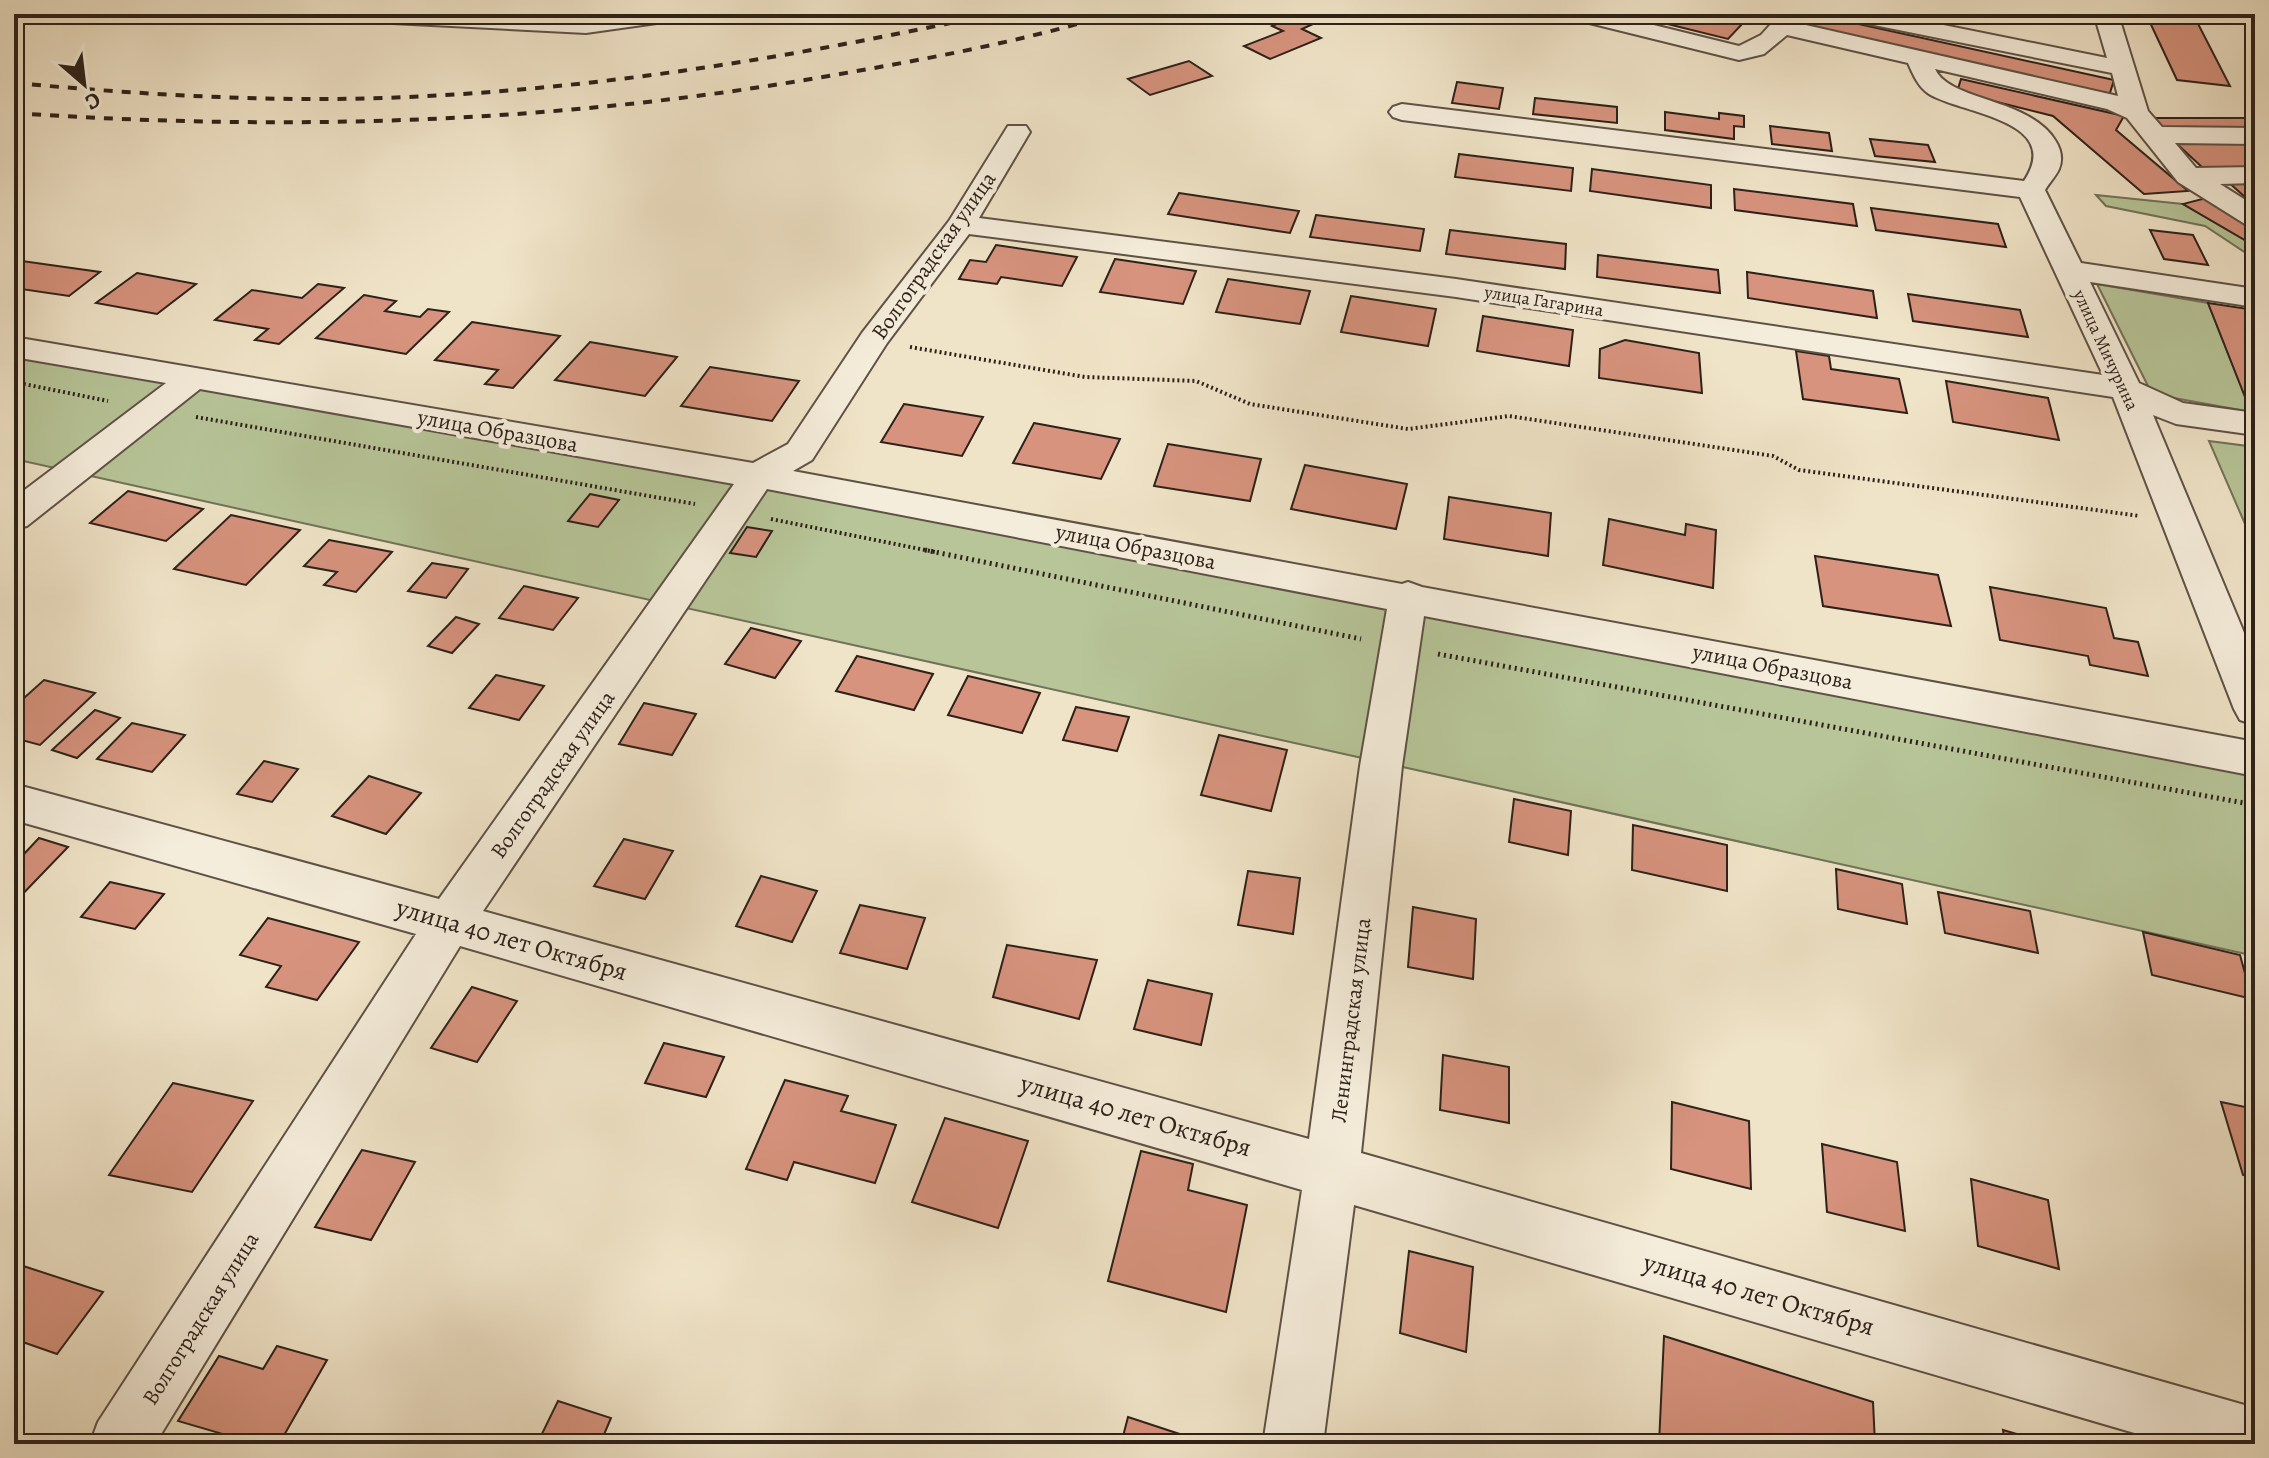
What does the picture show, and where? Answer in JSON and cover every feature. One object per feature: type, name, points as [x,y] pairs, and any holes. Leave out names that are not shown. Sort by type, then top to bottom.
[{"type":"street","points":[[353,14],[586,26],[659,15]]},
{"type":"street","points":[[1581,14],[1739,53],[1755,52],[1787,21],[1919,59],[2115,103],[2136,113]]},
{"type":"street","points":[[1854,14],[2122,68]]},
{"type":"street","points":[[2106,14],[2136,113],[2152,135],[2188,176],[2253,216]]},
{"type":"street","points":[[1402,112],[2031,190],[2048,164],[2047,146],[2035,128],[2018,118],[1936,88],[1926,77],[1919,59]]},
{"type":"street","name":"Волгоградская улица","points":[[120,1444],[450,921],[758,476],[800,452],[873,340],[961,224],[1017,132]]},
{"type":"street","points":[[2152,135],[2255,136]]},
{"type":"street","points":[[2188,176],[2255,175]]},
{"type":"street","name":"улица Мичурина","points":[[2031,190],[2126,389],[2255,709]]},
{"type":"street","name":"улица Гагарина","points":[[961,224],[1456,288],[2126,389],[2176,413],[2255,424]]},
{"type":"street","points":[[2069,270],[2255,298]]},
{"type":"street","name":"улица Образцова","points":[[14,347],[758,476],[1408,596],[2255,759]]},
{"type":"street","points":[[14,517],[195,377]]},
{"type":"street","name":"Ленинградская улица","points":[[1293,1444],[1332,1171],[1381,766],[1408,596]]},
{"type":"street","name":"улица 40 лет Октября","points":[[14,802],[450,921],[1332,1171],[2255,1438]]},
{"type":"path","points":[[873,340],[1085,377],[1196,381],[1250,404],[1408,429],[1509,416],[1773,456],[1799,470],[2180,522]]},
{"type":"path","points":[[14,382],[734,511],[1399,647],[2255,805]]},
{"type":"green space","points":[[1903,14],[2045,14],[1948,23]]},
{"type":"green space","points":[[2096,195],[2183,204],[2255,246],[2255,259],[2205,226],[2106,206]]},
{"type":"green space","points":[[2097,284],[2208,303],[2251,412],[2152,394]]},
{"type":"green space","points":[[14,348],[2255,759],[2255,956],[14,459]]},
{"type":"green space","points":[[2209,441],[2255,447],[2255,547]]},
{"type":"building","points":[[1349,14],[1391,14],[1369,23]]},
{"type":"building","points":[[1627,14],[1711,14],[1744,22],[1728,39]]},
{"type":"building","points":[[1813,14],[2114,80],[2109,96],[1804,29]]},
{"type":"building","points":[[2146,14],[2193,14],[2230,86],[2177,80]]},
{"type":"building","points":[[1295,16],[1313,24],[1302,29],[1321,38],[1270,59],[1244,46],[1283,31],[1272,26]]},
{"type":"building","points":[[1189,61],[1212,76],[1150,95],[1128,79]]},
{"type":"building","points":[[1961,79],[2124,116],[2116,130],[2188,191],[2144,194],[2053,116],[1957,92]]},
{"type":"building","points":[[1457,82],[1503,88],[1499,109],[1452,103]]},
{"type":"building","points":[[1535,98],[1617,107],[1617,123],[1533,114]]},
{"type":"building","points":[[1665,112],[1719,119],[1719,113],[1744,116],[1744,127],[1734,126],[1734,139],[1665,130]]},
{"type":"building","points":[[2153,118],[2255,118],[2255,131],[2166,131]]},
{"type":"building","points":[[1770,126],[1829,133],[1832,151],[1772,144]]},
{"type":"building","points":[[1870,139],[1928,145],[1935,162],[1875,156]]},
{"type":"building","points":[[2255,143],[2255,167],[2203,168],[2177,144]]},
{"type":"building","points":[[1459,154],[1573,168],[1571,191],[1455,177]]},
{"type":"building","points":[[1592,169],[1711,185],[1711,208],[1590,191]]},
{"type":"building","points":[[2227,181],[2255,181],[2255,205],[2254,205]]},
{"type":"building","points":[[1734,189],[1853,204],[1857,226],[1735,210]]},
{"type":"building","points":[[1179,193],[1299,211],[1290,233],[1168,214]]},
{"type":"building","points":[[2206,198],[2255,227],[2255,246],[2183,204]]},
{"type":"building","points":[[1871,208],[1998,224],[2006,247],[1876,230]]},
{"type":"building","points":[[1316,215],[1424,229],[1420,251],[1310,237]]},
{"type":"building","points":[[1450,230],[1566,244],[1565,269],[1446,254]]},
{"type":"building","points":[[2150,230],[2193,235],[2208,265],[2164,259]]},
{"type":"building","points":[[996,245],[1077,257],[1062,286],[1001,277],[997,284],[959,279],[970,260],[986,262]]},
{"type":"building","points":[[1598,255],[1718,270],[1720,293],[1597,277]]},
{"type":"building","points":[[1115,259],[1196,271],[1183,304],[1100,292]]},
{"type":"building","points":[[14,261],[100,272],[69,296],[14,288]]},
{"type":"building","points":[[1747,272],[1873,291],[1877,318],[1748,298]]},
{"type":"building","points":[[137,273],[196,284],[157,314],[96,303]]},
{"type":"building","points":[[1228,279],[1310,291],[1300,324],[1216,312]]},
{"type":"building","points":[[318,284],[344,288],[279,344],[255,340],[268,329],[215,320],[252,290],[302,298]]},
{"type":"building","points":[[1908,294],[2020,310],[2028,337],[1913,321]]},
{"type":"building","points":[[364,295],[396,301],[385,311],[420,317],[428,309],[449,312],[406,354],[316,338]]},
{"type":"building","points":[[1351,296],[1436,309],[1428,346],[1341,332]]},
{"type":"building","points":[[2208,303],[2255,310],[2255,412],[2251,412]]},
{"type":"building","points":[[1483,316],[1573,330],[1569,366],[1477,351]]},
{"type":"building","points":[[472,322],[560,336],[513,388],[485,384],[498,370],[435,360]]},
{"type":"building","points":[[1625,340],[1699,353],[1702,393],[1599,378],[1600,349]]},
{"type":"building","points":[[590,342],[677,357],[645,396],[555,380]]},
{"type":"building","points":[[1796,351],[1829,356],[1831,369],[1899,379],[1907,413],[1803,399]]},
{"type":"building","points":[[710,367],[799,381],[772,421],[681,406]]},
{"type":"building","points":[[1946,381],[2048,398],[2059,440],[1953,422]]},
{"type":"building","points":[[904,404],[983,417],[962,456],[881,442]]},
{"type":"building","points":[[1034,423],[1120,439],[1101,479],[1013,463]]},
{"type":"building","points":[[1168,444],[1261,459],[1250,501],[1154,486]]},
{"type":"building","points":[[1305,465],[1407,484],[1396,529],[1291,509]]},
{"type":"building","points":[[128,491],[203,509],[166,541],[90,523]]},
{"type":"building","points":[[590,494],[619,500],[598,527],[568,521]]},
{"type":"building","points":[[1449,497],[1551,513],[1548,556],[1444,539]]},
{"type":"building","points":[[231,515],[300,530],[246,585],[174,569]]},
{"type":"building","points":[[1609,519],[1685,535],[1686,524],[1716,530],[1713,588],[1603,565]]},
{"type":"building","points":[[747,527],[772,531],[756,557],[730,553]]},
{"type":"building","points":[[329,540],[392,552],[356,592],[324,585],[337,572],[304,566]]},
{"type":"building","points":[[1815,556],[1938,575],[1951,626],[1823,606]]},
{"type":"building","points":[[432,563],[468,569],[446,598],[408,591]]},
{"type":"building","points":[[524,586],[578,598],[553,630],[499,618]]},
{"type":"building","points":[[1990,587],[2106,608],[2114,638],[2138,642],[2148,676],[2090,665],[2088,656],[2000,640]]},
{"type":"building","points":[[456,617],[479,624],[452,653],[428,646]]},
{"type":"building","points":[[751,628],[801,641],[775,678],[725,664]]},
{"type":"building","points":[[857,656],[933,674],[914,710],[836,691]]},
{"type":"building","points":[[496,675],[544,686],[519,720],[469,708]]},
{"type":"building","points":[[968,676],[1040,693],[1022,733],[948,715]]},
{"type":"building","points":[[44,680],[95,693],[40,745],[14,738],[14,707]]},
{"type":"building","points":[[644,703],[696,714],[672,755],[619,744]]},
{"type":"building","points":[[1076,707],[1129,717],[1117,751],[1063,740]]},
{"type":"building","points":[[95,710],[120,718],[77,758],[52,750]]},
{"type":"building","points":[[132,723],[185,735],[152,772],[97,759]]},
{"type":"building","points":[[1219,735],[1287,750],[1271,811],[1201,795]]},
{"type":"building","points":[[264,761],[298,769],[272,802],[237,794]]},
{"type":"building","points":[[369,776],[421,793],[386,834],[332,816]]},
{"type":"building","points":[[1514,799],[1571,811],[1568,855],[1509,842]]},
{"type":"building","points":[[1633,825],[1727,845],[1727,891],[1632,870]]},
{"type":"building","points":[[39,838],[68,847],[14,903],[14,850],[24,854]]},
{"type":"building","points":[[624,839],[673,851],[645,899],[594,886]]},
{"type":"building","points":[[1836,869],[1902,884],[1907,924],[1838,909]]},
{"type":"building","points":[[1248,871],[1300,878],[1293,934],[1238,925]]},
{"type":"building","points":[[761,876],[817,891],[792,942],[736,926]]},
{"type":"building","points":[[110,882],[164,894],[135,929],[81,917]]},
{"type":"building","points":[[1938,892],[2030,911],[2038,953],[1945,933]]},
{"type":"building","points":[[860,905],[925,918],[907,969],[840,953]]},
{"type":"building","points":[[1413,907],[1476,919],[1473,979],[1408,967]]},
{"type":"building","points":[[268,918],[359,942],[317,1000],[266,987],[281,966],[240,955]]},
{"type":"building","points":[[2143,932],[2240,955],[2252,999],[2152,975]]},
{"type":"building","points":[[1007,945],[1097,960],[1079,1019],[993,997]]},
{"type":"building","points":[[1148,980],[1212,994],[1201,1045],[1134,1029]]},
{"type":"building","points":[[472,987],[517,1001],[477,1062],[431,1048]]},
{"type":"building","points":[[664,1043],[724,1057],[706,1097],[645,1083]]},
{"type":"building","points":[[1443,1055],[1509,1067],[1509,1123],[1440,1110]]},
{"type":"building","points":[[785,1080],[848,1096],[841,1111],[896,1125],[875,1183],[794,1162],[787,1180],[746,1169]]},
{"type":"building","points":[[173,1083],[253,1101],[192,1192],[109,1175]]},
{"type":"building","points":[[1672,1102],[1749,1121],[1751,1189],[1671,1169]]},
{"type":"building","points":[[2221,1102],[2255,1109],[2255,1178],[2243,1175]]},
{"type":"building","points":[[945,1118],[1028,1141],[998,1228],[912,1202]]},
{"type":"building","points":[[1822,1144],[1897,1162],[1905,1231],[1827,1212]]},
{"type":"building","points":[[362,1150],[415,1162],[371,1240],[315,1227]]},
{"type":"building","points":[[1141,1151],[1193,1164],[1188,1190],[1247,1205],[1226,1312],[1108,1281]]},
{"type":"building","points":[[1971,1179],[2048,1200],[2059,1269],[1978,1246]]},
{"type":"building","points":[[1409,1251],[1473,1267],[1466,1352],[1400,1333]]},
{"type":"building","points":[[14,1263],[103,1292],[57,1354],[14,1339]]},
{"type":"building","points":[[1664,1336],[1873,1402],[1875,1444],[1659,1444]]},
{"type":"building","points":[[277,1346],[327,1360],[279,1444],[257,1444],[178,1421],[219,1356],[263,1369]]},
{"type":"building","points":[[558,1401],[611,1418],[600,1444],[537,1444]]},
{"type":"building","points":[[1128,1417],[1210,1444],[1121,1444]]},
{"type":"building","points":[[2003,1430],[2051,1444],[2005,1444]]},
{"type":"railway","points":[[14,83],[244,98],[336,99],[459,94],[689,70],[841,45],[992,14]]},
{"type":"railway","points":[[14,113],[222,122],[326,122],[531,113],[737,91],[840,74],[977,48],[1112,14]]}]
